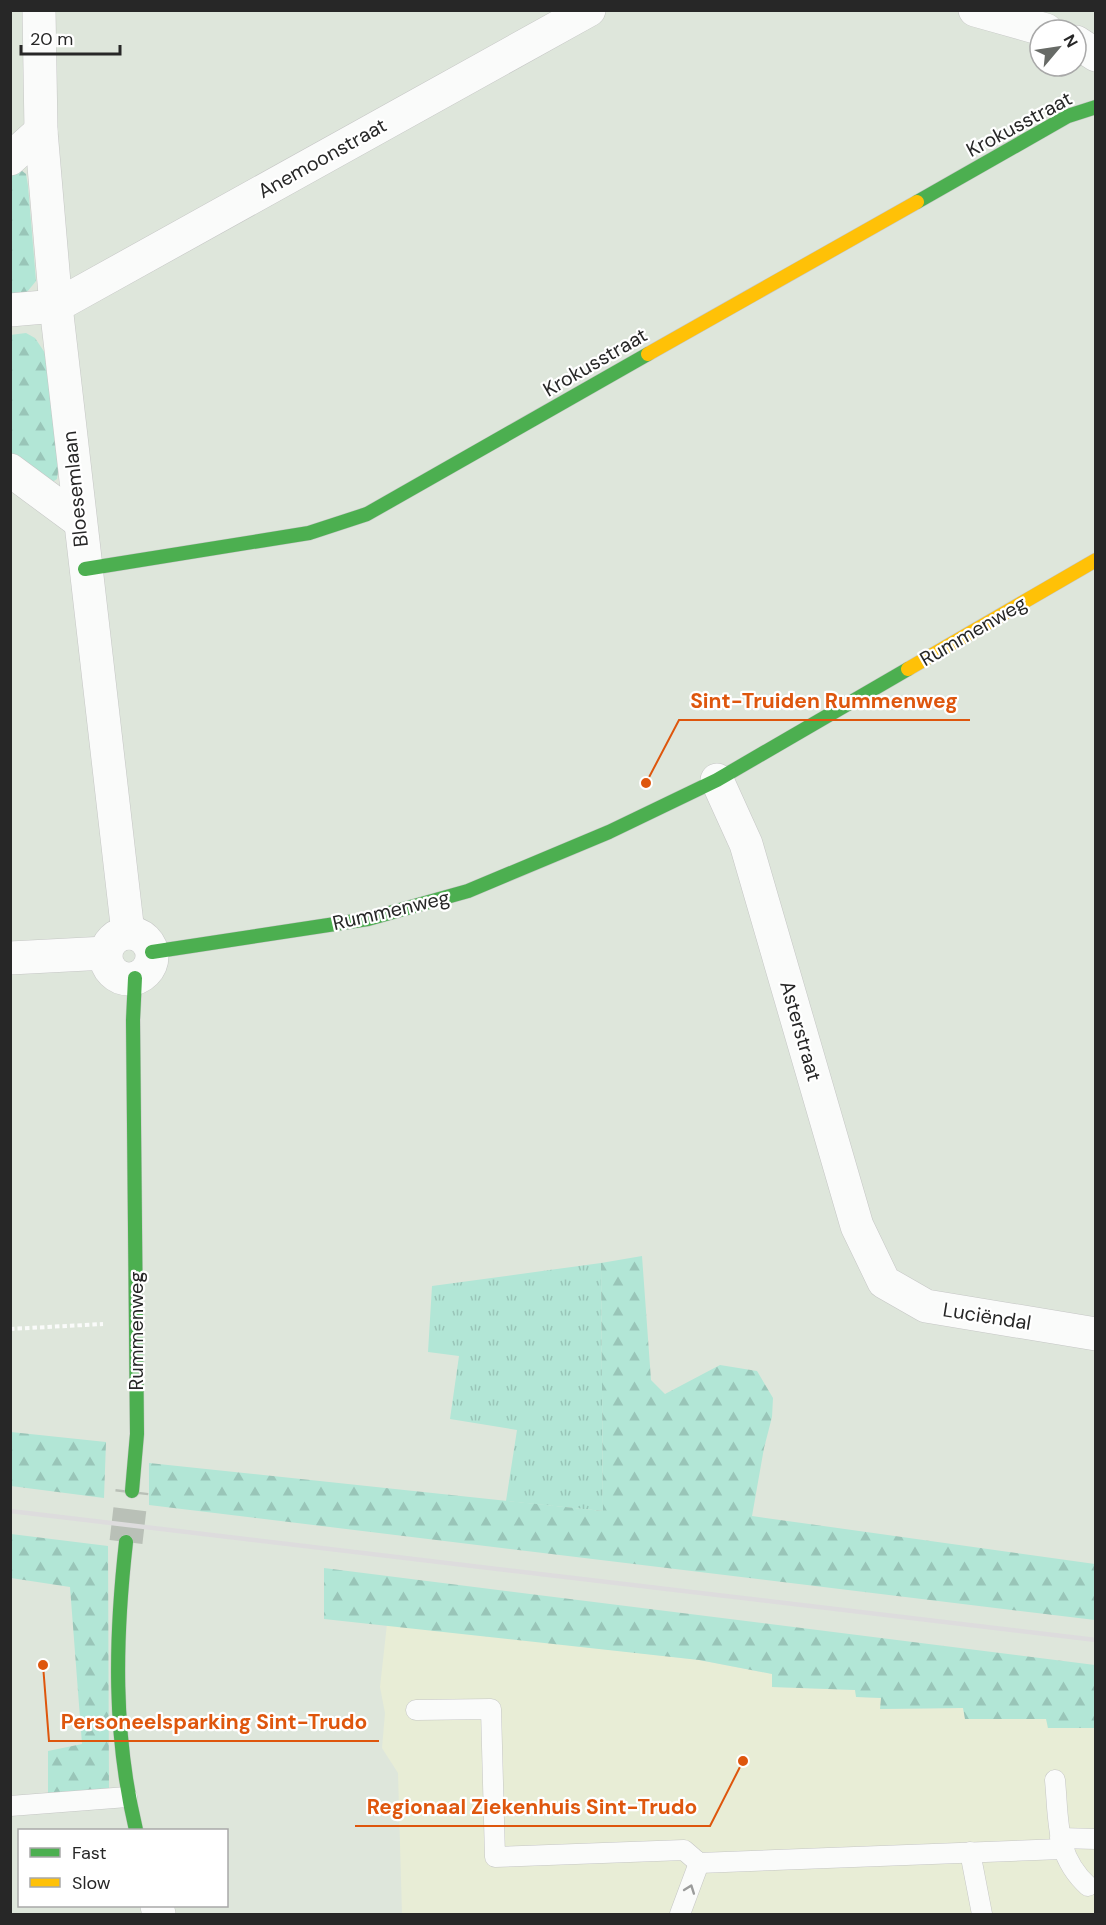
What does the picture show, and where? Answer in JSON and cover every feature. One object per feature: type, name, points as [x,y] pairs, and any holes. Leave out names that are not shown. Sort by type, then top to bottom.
[{"type":"street","name":"Bloesemlaan","points":[[39,10],[41,131],[56,306],[130,954]]},
{"type":"street","name":"Anemoonstraat","points":[[56,306],[589,10]]},
{"type":"street","points":[[975,10],[1028,25]]},
{"type":"street","name":"Krokusstraat","points":[[85,569],[309,533],[367,514],[1068,116],[1095,107]]},
{"type":"street","points":[[10,159],[41,131]]},
{"type":"street","points":[[10,310],[56,306]]},
{"type":"street","points":[[10,470],[79,521]]},
{"type":"street","name":"Rummenweg","points":[[132,1491],[136,1434],[137,1322],[130,954],[368,919],[468,891],[609,832],[717,780],[1095,560]]},
{"type":"street","name":"Asterstraat","points":[[717,780],[746,844],[857,1226],[884,1282]]},
{"type":"street","points":[[10,958],[130,954]]},
{"type":"street","name":"Luciëndal","points":[[884,1282],[926,1306],[1095,1334]]},
{"type":"street","points":[[126,1542],[120,1586],[117,1705],[127,1797],[136,1829]]},
{"type":"lane","points":[[417,1710],[491,1709],[495,1857],[684,1850],[699,1863],[970,1852],[1095,1839]]},
{"type":"lane","points":[[1055,1780],[1061,1843],[1077,1876],[1088,1886]]},
{"type":"lane","points":[[10,1806],[127,1797]]},
{"type":"lane","points":[[970,1852],[982,1914]]},
{"type":"lane","points":[[680,1914],[699,1863]]},
{"type":"path","points":[[10,1329],[137,1322]]},
{"type":"shaded area","points":[[387,1624],[699,1660],[772,1674],[772,1687],[855,1690],[857,1697],[881,1698],[881,1709],[963,1708],[965,1719],[1047,1719],[1048,1728],[1095,1728],[1095,1914],[402,1914],[398,1773],[382,1748],[385,1713],[380,1687]]},
{"type":"green space","points":[[17,167],[26,174],[28,186],[36,281],[27,292],[11,294],[10,173]]},
{"type":"green space","points":[[26,333],[35,338],[45,353],[59,464],[57,479],[49,484],[11,460],[10,335]]},
{"type":"green space","points":[[642,1256],[651,1380],[665,1394],[720,1365],[757,1371],[773,1398],[772,1417],[752,1516],[1095,1564],[1095,1620],[149,1505],[149,1463],[603,1511],[601,1263]]},
{"type":"green space","points":[[601,1263],[603,1511],[506,1501],[517,1430],[450,1419],[459,1356],[428,1352],[432,1286]]},
{"type":"green space","points":[[11,1432],[106,1442],[104,1498],[11,1486]]},
{"type":"green space","points":[[11,1534],[108,1546],[109,1789],[48,1793],[48,1751],[82,1744],[70,1587],[11,1578]]},
{"type":"green space","points":[[324,1568],[1095,1665],[1095,1728],[1048,1728],[1046,1719],[965,1719],[963,1708],[880,1709],[881,1698],[856,1697],[855,1690],[772,1687],[772,1674],[699,1660],[324,1619]]},
{"type":"tunnel","points":[[126,1542],[132,1491]]},
{"type":"railway","points":[[10,1511],[1096,1640]]},
{"type":"traffic: fast","points":[[917,202],[1068,116],[1096,107]]},
{"type":"traffic: fast","points":[[85,569],[309,533],[367,514],[648,354]]},
{"type":"traffic: fast","points":[[152,952],[368,919],[468,891],[609,832],[717,780],[908,669]]},
{"type":"traffic: fast","points":[[132,1491],[137,1434],[133,1020],[135,978]]},
{"type":"traffic: fast","points":[[126,1542],[118,1651],[118,1687],[123,1758],[136,1829]]},
{"type":"traffic: slow","points":[[648,354],[917,202]]},
{"type":"traffic: slow","points":[[908,669],[1096,560]]},
{"type":"place","name":"Sint-Truiden Rummenweg","points":[[646,783]]},
{"type":"place","name":"Personeelsparking Sint-Trudo","points":[[43,1665]]},
{"type":"place","name":"Regionaal Ziekenhuis Sint-Trudo","points":[[743,1761]]}]
